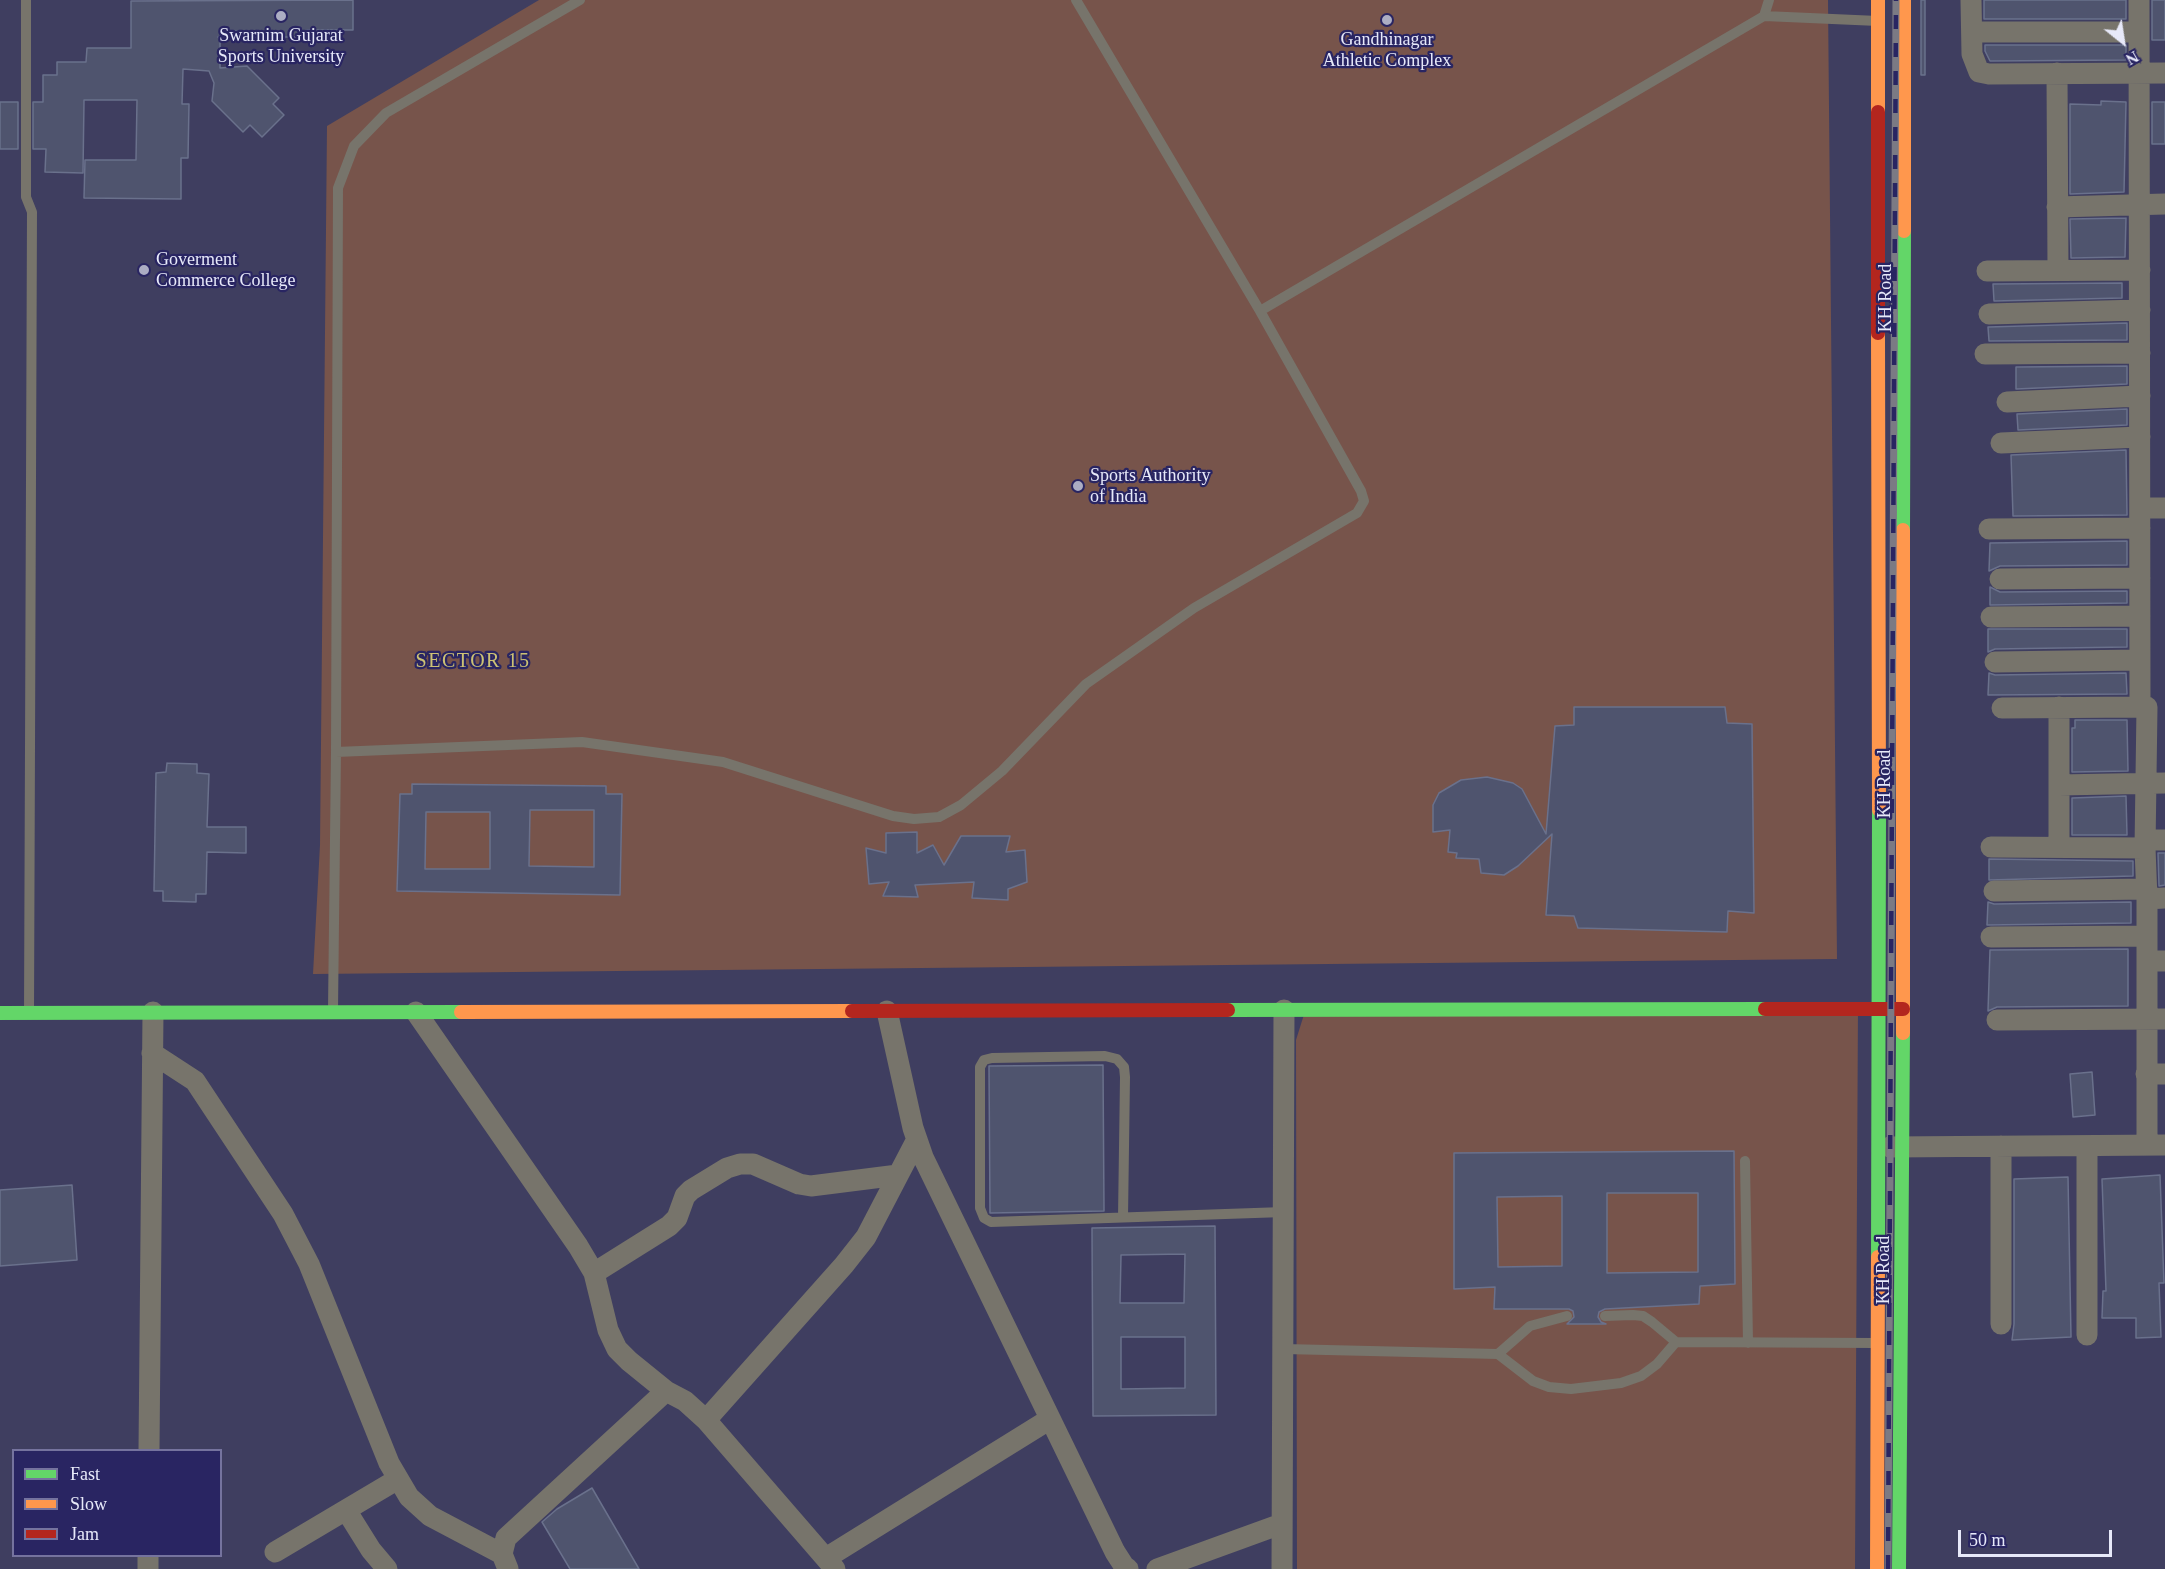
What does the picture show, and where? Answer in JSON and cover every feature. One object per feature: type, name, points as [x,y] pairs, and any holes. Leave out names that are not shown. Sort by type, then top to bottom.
[{"type":"main road","name":"KH Road","points":[[1877,1569],[1878,0]]},
{"type":"main road","name":"KH Road","points":[[1899,1569],[1903,1009],[1904,0]]},
{"type":"main road","points":[[0,1012],[1903,1009]]},
{"type":"street","points":[[1971,0],[1972,54],[1979,72],[1989,74],[2165,73]]},
{"type":"street","points":[[1879,1147],[2156,1145],[2156,961],[2146,936],[2153,895],[2152,843],[2156,783],[2150,707],[2139,660],[2139,0]]},
{"type":"street","points":[[1972,32],[2139,32]]},
{"type":"street","points":[[2057,73],[2058,270]]},
{"type":"street","points":[[2057,207],[2165,204]]},
{"type":"street","points":[[1987,271],[2140,270]]},
{"type":"street","points":[[1989,314],[2140,310]]},
{"type":"street","points":[[1985,354],[2140,353]]},
{"type":"street","points":[[2007,402],[2140,396]]},
{"type":"street","points":[[2001,443],[2140,437]]},
{"type":"street","points":[[1989,529],[2140,518],[2165,508]]},
{"type":"street","points":[[2000,579],[2140,578]]},
{"type":"street","points":[[1991,617],[2140,616]]},
{"type":"street","points":[[1995,662],[2139,660]]},
{"type":"street","points":[[2059,707],[2059,847]]},
{"type":"street","points":[[2002,708],[2150,707]]},
{"type":"street","points":[[2059,785],[2156,783]]},
{"type":"street","points":[[1991,847],[2152,843]]},
{"type":"street","points":[[1994,891],[2153,895]]},
{"type":"street","points":[[1991,937],[2146,936]]},
{"type":"street","points":[[1282,1569],[1284,1010]]},
{"type":"street","points":[[887,1011],[916,1141],[1115,1552],[1128,1569]]},
{"type":"street","points":[[149,1449],[153,1012]]},
{"type":"street","points":[[416,1012],[578,1246],[594,1273],[608,1330],[618,1349],[666,1391],[686,1401],[706,1420],[830,1564],[1050,1419]]},
{"type":"street","points":[[1997,1020],[2156,1019]]},
{"type":"street","points":[[152,1053],[195,1081],[283,1214],[309,1263],[389,1463],[409,1497],[430,1516],[505,1561],[506,1538],[666,1391]]},
{"type":"street","points":[[706,1420],[844,1265],[866,1237],[916,1141]]},
{"type":"street","points":[[2001,1146],[2001,1324]]},
{"type":"street","points":[[2087,1146],[2087,1335]]},
{"type":"street","points":[[594,1273],[669,1226],[677,1218],[691,1190],[727,1168],[740,1164],[753,1164],[799,1184],[811,1186],[898,1175]]},
{"type":"street","points":[[275,1552],[398,1479]]},
{"type":"street","points":[[346,1510],[371,1551],[387,1569]]},
{"type":"street","points":[[1157,1569],[1281,1524]]},
{"type":"lane","points":[[26,0],[26,197],[32,212],[29,1012]]},
{"type":"lane","points":[[333,1012],[338,188],[354,146],[386,113],[580,0]]},
{"type":"lane","points":[[336,752],[582,742],[723,762],[893,816],[914,819],[939,817],[961,805],[1002,771],[1086,684],[1194,608],[1357,513],[1364,501],[1361,491],[1260,311],[1076,0]]},
{"type":"lane","points":[[1764,16],[1769,0]]},
{"type":"lane","points":[[1260,311],[1764,16],[1878,21]]},
{"type":"lane","points":[[1124,1217],[1125,1077],[1124,1067],[1118,1059],[1106,1056],[984,1060],[980,1067],[980,1208],[984,1218],[991,1222],[1284,1212]]},
{"type":"lane","points":[[1745,1161],[1748,1343]]},
{"type":"lane","points":[[1498,1354],[1530,1326],[1567,1316]]},
{"type":"lane","points":[[1605,1316],[1643,1316],[1676,1342],[1878,1343]]},
{"type":"lane","points":[[1878,1318],[1901,1318]]},
{"type":"lane","points":[[1284,1349],[1498,1354],[1533,1381],[1549,1387],[1571,1389],[1611,1385],[1641,1376],[1657,1364],[1676,1342]]},
{"type":"shaded area","name":"Sports Authority of India","points":[[539,0],[1828,0],[1837,959],[313,974],[320,845],[327,126]]},
{"type":"shaded area","points":[[1307,1005],[1858,1005],[1855,1569],[1297,1569],[1296,1040]]},
{"type":"building","points":[[353,0],[353,30],[307,30],[307,37],[255,37],[255,31],[220,31],[220,37],[218,37],[220,39],[220,68],[247,66],[279,98],[273,104],[284,115],[262,137],[250,125],[243,132],[212,101],[214,83],[209,71],[183,69],[182,104],[189,104],[188,158],[181,158],[181,199],[84,198],[85,160],[136,160],[137,100],[84,100],[83,173],[45,172],[46,149],[33,149],[33,102],[43,102],[43,75],[57,75],[57,62],[86,62],[87,48],[131,48],[131,1]]},
{"type":"building","points":[[1921,0],[1925,0],[1925,75],[1921,75]]},
{"type":"building","points":[[1984,0],[2126,0],[2126,19],[1984,19]]},
{"type":"building","points":[[2152,0],[2165,0],[2165,40],[2152,40]]},
{"type":"building","points":[[1985,45],[2126,45],[2126,60],[1990,61]]},
{"type":"building","points":[[2101,101],[2126,102],[2124,192],[2070,194],[2070,104],[2101,105]]},
{"type":"building","points":[[0,102],[18,102],[18,149],[0,149]]},
{"type":"building","points":[[2152,102],[2165,102],[2165,144],[2152,144]]},
{"type":"building","points":[[2126,218],[2125,257],[2071,258],[2070,219]]},
{"type":"building","points":[[2122,283],[2122,298],[1994,301],[1993,284]]},
{"type":"building","points":[[2127,323],[2127,340],[1989,341],[1988,327]]},
{"type":"building","points":[[2127,366],[2127,384],[2016,389],[2016,367]]},
{"type":"building","points":[[2127,409],[2127,425],[2018,430],[2017,414]]},
{"type":"building","points":[[2126,450],[2127,515],[2013,516],[2011,455]]},
{"type":"building","points":[[2127,541],[2127,565],[2000,566],[1989,571],[1990,543]]},
{"type":"building","points":[[1990,587],[2000,592],[2127,591],[2127,603],[1990,605]]},
{"type":"building","points":[[1988,629],[2127,629],[2127,647],[1995,649],[1988,652]]},
{"type":"building","points":[[1989,673],[1995,675],[2126,673],[2127,694],[1988,695]]},
{"type":"building","points":[[1574,707],[1725,707],[1727,723],[1752,724],[1754,913],[1728,911],[1727,932],[1578,928],[1574,916],[1546,915],[1552,834],[1518,866],[1504,875],[1481,873],[1479,859],[1456,858],[1457,853],[1448,852],[1450,830],[1433,832],[1433,805],[1439,793],[1461,780],[1487,777],[1513,783],[1522,789],[1546,834],[1555,726],[1574,725]]},
{"type":"building","points":[[2075,720],[2127,720],[2128,771],[2072,772],[2072,728],[2075,728]]},
{"type":"building","points":[[167,763],[197,764],[197,773],[209,774],[207,827],[246,827],[246,853],[207,852],[206,894],[196,894],[196,902],[163,901],[163,891],[154,891],[156,773],[166,772]]},
{"type":"building","points":[[412,784],[606,786],[606,794],[622,794],[620,895],[397,891],[400,794],[412,794]],"holes":[[[530,810],[594,810],[594,867],[529,866]],[[426,812],[490,812],[490,869],[425,869]]]},
{"type":"building","points":[[2126,796],[2127,835],[2072,835],[2072,798]]},
{"type":"building","points":[[917,832],[917,853],[933,845],[944,865],[961,836],[1010,836],[1006,852],[1025,850],[1027,882],[1008,889],[1008,900],[972,898],[974,882],[915,885],[918,897],[883,896],[889,882],[869,884],[866,848],[886,853],[886,833]]},
{"type":"building","points":[[2158,853],[2165,853],[2165,885],[2159,886]]},
{"type":"building","points":[[1989,859],[2133,861],[2133,876],[1989,880]]},
{"type":"building","points":[[1988,902],[1994,904],[2131,902],[2131,923],[1987,925]]},
{"type":"building","points":[[2128,949],[2128,1006],[1997,1007],[1988,1011],[1990,950]]},
{"type":"building","points":[[1103,1065],[1104,1211],[990,1213],[989,1066]]},
{"type":"building","points":[[2092,1072],[2095,1115],[2073,1117],[2070,1074]]},
{"type":"building","points":[[1734,1151],[1735,1284],[1700,1286],[1699,1304],[1605,1309],[1599,1312],[1598,1317],[1606,1324],[1567,1324],[1574,1317],[1573,1311],[1569,1309],[1494,1309],[1495,1287],[1454,1289],[1454,1153]],"holes":[[[1607,1193],[1698,1193],[1698,1272],[1607,1273]],[[1562,1196],[1562,1266],[1498,1267],[1497,1197]]]},
{"type":"building","points":[[2160,1175],[2164,1283],[2159,1283],[2161,1337],[2136,1338],[2136,1318],[2102,1318],[2103,1291],[2106,1291],[2102,1179]]},
{"type":"building","points":[[2068,1177],[2071,1337],[2012,1340],[2014,1324],[2014,1179]]},
{"type":"building","points":[[72,1185],[77,1260],[0,1266],[0,1190]]},
{"type":"building","points":[[1215,1226],[1216,1415],[1093,1416],[1092,1228]],"holes":[[[1185,1254],[1184,1303],[1120,1303],[1121,1255]],[[1121,1337],[1185,1337],[1185,1388],[1121,1389]]]},
{"type":"building","points":[[592,1488],[639,1569],[570,1569],[542,1522],[557,1509]]},
{"type":"railway","points":[[1888,1569],[1896,0]]},
{"type":"traffic: fast","points":[[1903,530],[1904,231]]},
{"type":"traffic: fast","points":[[1878,1257],[1879,810]]},
{"type":"traffic: fast","points":[[1228,1010],[1765,1009]]},
{"type":"traffic: fast","points":[[0,1013],[461,1012]]},
{"type":"traffic: fast","points":[[1899,1569],[1903,1033]]},
{"type":"traffic: slow","points":[[1878,0],[1878,112]]},
{"type":"traffic: slow","points":[[1904,0],[1904,231]]},
{"type":"traffic: slow","points":[[1878,333],[1879,810]]},
{"type":"traffic: slow","points":[[1903,530],[1903,1033]]},
{"type":"traffic: slow","points":[[461,1012],[852,1011]]},
{"type":"traffic: slow","points":[[1877,1569],[1878,1257]]},
{"type":"traffic: jam","points":[[1878,112],[1878,333]]},
{"type":"traffic: jam","points":[[1765,1009],[1903,1009]]},
{"type":"traffic: jam","points":[[852,1011],[1228,1010]]},
{"type":"place","name":"Swarnim Gujarat Sports University","points":[[281,16]]},
{"type":"place","name":"Gandhinagar Athletic Complex","points":[[1387,20]]},
{"type":"place","name":"Goverment Commerce College","points":[[144,270]]},
{"type":"place","name":"Sports Authority of India","points":[[1078,486]]},
{"type":"district","name":"SECTOR 15","points":[[473,662]]}]
